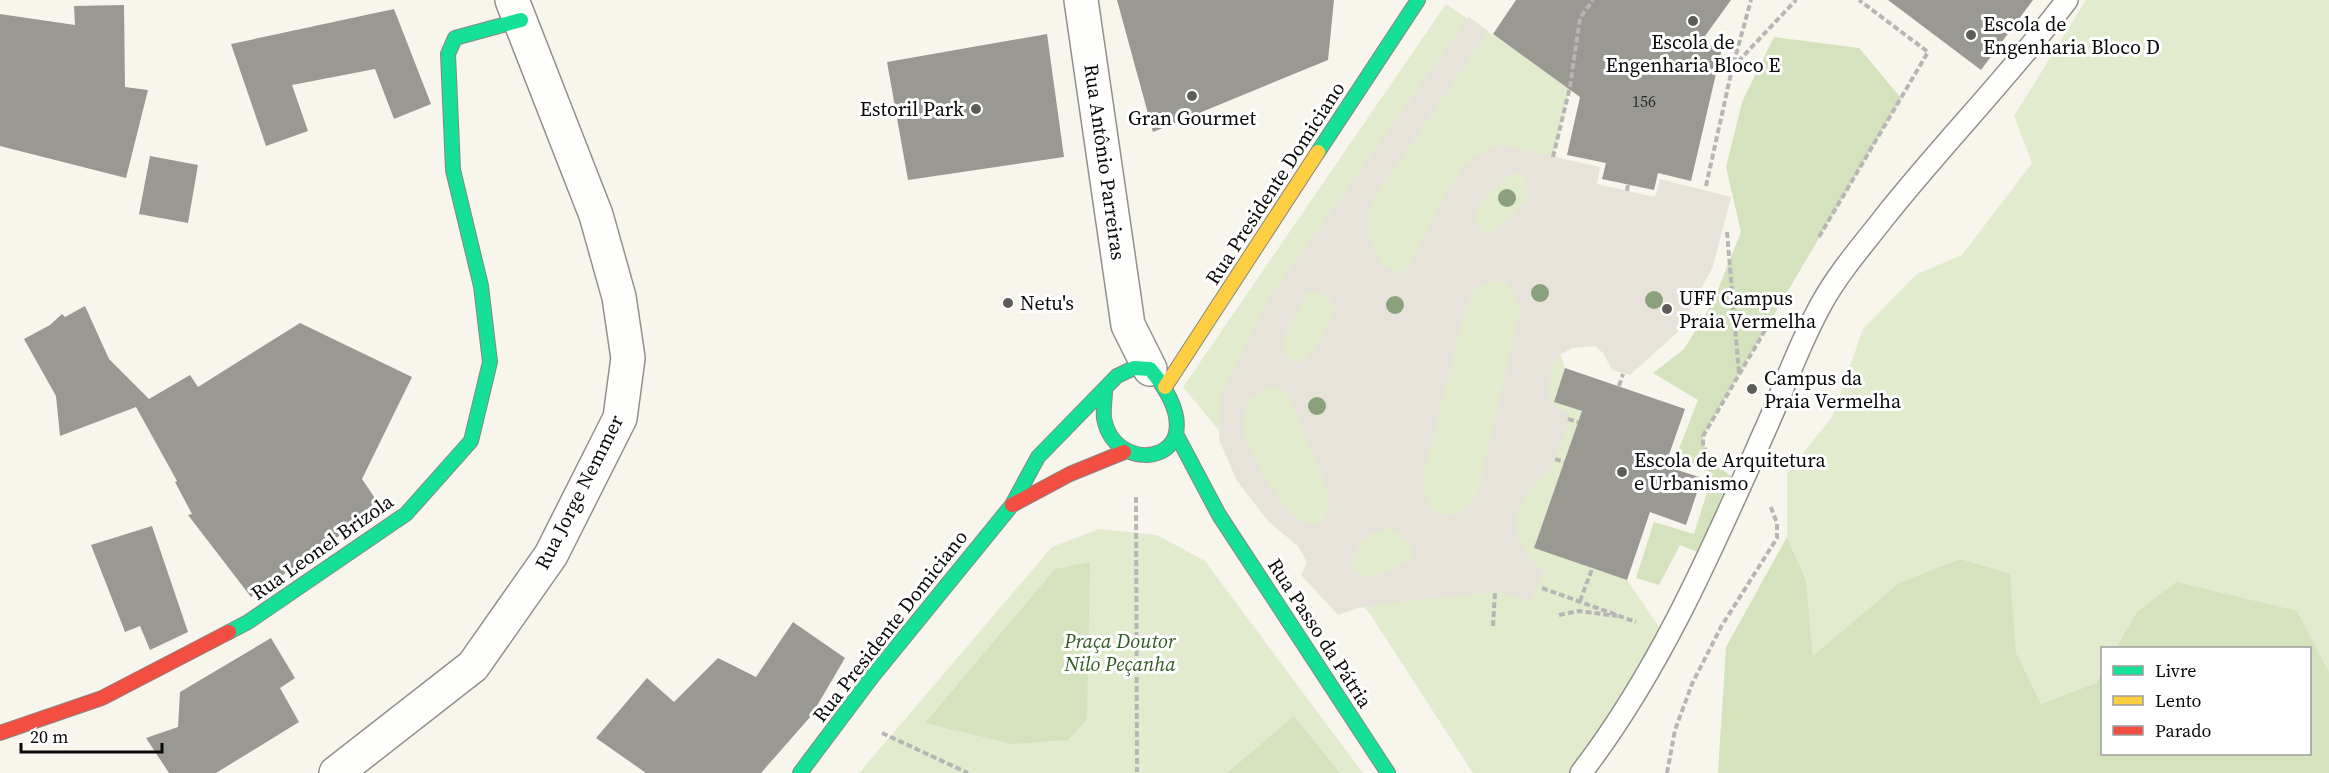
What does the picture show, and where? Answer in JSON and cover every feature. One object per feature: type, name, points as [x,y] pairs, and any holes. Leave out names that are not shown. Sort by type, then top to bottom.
[{"type":"street","name":"Rua Antônio Parreiras","points":[[1081,0],[1128,325],[1158,378]]},
{"type":"street","name":"Rua Presidente Domiciano","points":[[1158,378],[1418,0]]},
{"type":"street","name":"Rua Leonel Brizola","points":[[0,733],[102,698],[248,622],[406,514],[471,441],[489,362],[481,286],[453,170],[448,54],[455,38],[517,10]]},
{"type":"street","name":"Rua Jorge Nemmer","points":[[336,773],[474,666],[551,555],[620,418],[628,358],[619,297],[596,215],[517,10]]},
{"type":"street","name":"Rua Antônio Parreiras","points":[[1111,383],[1128,325]]},
{"type":"street","points":[[1152,457],[1166,448],[1176,434],[1177,411],[1158,378],[1134,368],[1111,383],[1104,420],[1110,436],[1129,454],[1152,457],[1167,466]]},
{"type":"street","name":"Rua Presidente Domiciano","points":[[800,773],[843,715],[1012,505],[1038,458],[1111,383]]},
{"type":"street","name":"Rua Passo da Pátria","points":[[1176,434],[1219,515],[1388,773]]},
{"type":"street","name":"Rua Presidente Domiciano","points":[[1012,505],[1070,474],[1129,454]]},
{"type":"street","name":"Rua Passo da Pátria","points":[[1182,479],[1219,515]]},
{"type":"lane","points":[[1581,773],[1609,736],[1671,632],[1742,483],[1821,304],[1841,270],[1916,177],[2031,49],[2067,0]]},
{"type":"path","points":[[1553,157],[1570,87],[1580,18],[1593,0]]},
{"type":"path","points":[[1706,186],[1732,69],[1751,0]]},
{"type":"path","points":[[1732,69],[1796,0]]},
{"type":"path","points":[[1859,0],[1929,51]]},
{"type":"path","points":[[1627,190],[1628,184]]},
{"type":"path","points":[[1727,232],[1739,374]]},
{"type":"path","points":[[1618,386],[1623,374]]},
{"type":"path","points":[[1568,419],[1578,422]]},
{"type":"path","points":[[1129,454],[1137,773]]},
{"type":"path","points":[[1555,459],[1564,462]]},
{"type":"path","points":[[1580,601],[1592,569]]},
{"type":"path","points":[[1542,588],[1671,632]]},
{"type":"path","points":[[1493,626],[1495,592]]},
{"type":"path","points":[[1558,615],[1579,611],[1624,617]]},
{"type":"path","points":[[843,715],[968,773]]},
{"type":"green space","points":[[2086,0],[2329,0],[2329,672],[2297,611],[2136,613],[2117,647],[2101,647],[2101,673],[2096,683],[2041,704],[2016,652],[2009,574],[1838,637],[1813,657],[1806,580],[1787,537],[1787,473],[1832,417],[1863,329],[1917,274],[1962,255],[2032,163],[2014,116]]},
{"type":"green space","points":[[1446,4],[1570,87],[1529,264],[1565,368],[1554,402],[1582,411],[1534,548],[1627,580],[1662,631],[1578,773],[1473,773],[1370,614],[1183,387]]},
{"type":"green space","points":[[1774,37],[1859,48],[1901,98],[1703,436],[1711,458],[1742,484],[1707,556],[1680,545],[1659,585],[1636,578],[1654,522],[1694,534],[1713,473],[1675,459],[1698,400],[1653,373],[1684,349],[1713,302],[1741,232],[1726,167],[1742,102]]},
{"type":"green space","name":"Praça Doutor Nilo Peçanha","points":[[1099,529],[1157,535],[1205,561],[1363,773],[859,773],[1052,547]]},
{"type":"green space","points":[[1787,537],[1806,580],[1813,656],[1899,583],[1960,559],[2010,574],[2016,652],[2041,704],[2096,683],[2101,673],[2101,755],[2311,755],[2311,647],[2117,647],[2136,613],[2176,582],[2297,611],[2329,672],[2329,773],[1718,773],[1726,647]]},
{"type":"green space","points":[[1090,562],[1087,719],[1068,740],[1012,744],[925,723],[1055,569]]},
{"type":"green space","points":[[1294,716],[1340,773],[1227,773]]},
{"type":"shaded area","points":[[1469,17],[1488,31],[1372,201],[1367,220],[1369,238],[1380,263],[1397,274],[1408,268],[1450,187],[1464,166],[1498,144],[1600,167],[1597,184],[1655,197],[1660,179],[1731,197],[1713,266],[1679,331],[1630,375],[1612,370],[1603,353],[1595,346],[1572,348],[1558,356],[1552,366],[1548,394],[1551,401],[1569,415],[1568,424],[1549,472],[1529,490],[1516,513],[1518,540],[1529,557],[1543,570],[1532,601],[1495,592],[1391,603],[1358,608],[1338,615],[1301,575],[1307,562],[1298,546],[1268,521],[1237,481],[1219,440],[1221,396],[1270,297]],"holes":[[[1514,173],[1526,176],[1527,200],[1494,232],[1481,232],[1474,220],[1480,204],[1494,188]],[[1491,281],[1507,283],[1520,309],[1478,493],[1460,514],[1447,515],[1434,510],[1425,498],[1423,477],[1465,310],[1475,290]],[[1308,290],[1329,298],[1336,310],[1313,351],[1302,362],[1294,362],[1284,352],[1285,334]],[[1279,386],[1288,394],[1325,483],[1330,507],[1322,524],[1303,524],[1285,507],[1260,471],[1242,430],[1248,400],[1265,389]],[[1391,527],[1410,544],[1412,558],[1387,572],[1368,577],[1359,575],[1352,568],[1353,556],[1362,541],[1372,533]]]},
{"type":"building","name":"Gran Gourmet","points":[[1117,0],[1334,0],[1328,60],[1153,132]]},
{"type":"building","points":[[1516,0],[1731,0],[1700,43],[1722,48],[1691,181],[1658,173],[1654,190],[1602,179],[1606,163],[1567,155],[1580,97],[1493,34]]},
{"type":"building","name":"Escola de Engenharia Bloco D","points":[[1888,0],[2033,0],[1981,70]]},
{"type":"building","points":[[124,5],[125,87],[148,90],[126,178],[0,146],[0,14],[75,25],[74,6]]},
{"type":"building","points":[[394,9],[431,104],[394,119],[375,69],[292,85],[308,131],[266,146],[231,44]]},
{"type":"building","name":"Estoril Park","points":[[1047,34],[1064,157],[908,180],[887,62]]},
{"type":"building","points":[[150,156],[198,165],[188,223],[139,214]]},
{"type":"building","points":[[85,306],[109,359],[149,399],[190,375],[198,387],[300,323],[412,377],[362,479],[381,507],[251,597],[188,515],[192,514],[175,482],[177,481],[136,407],[60,436],[56,396],[24,339],[50,325],[62,314],[65,317]]},
{"type":"building","name":"Escola de Arquitetura e Urbanismo","points":[[1565,368],[1685,409],[1665,466],[1702,478],[1686,525],[1650,512],[1627,580],[1534,548],[1582,411],[1554,402]]},
{"type":"building","points":[[152,526],[188,632],[150,650],[140,626],[125,632],[91,545]]},
{"type":"building","points":[[793,622],[845,658],[811,716],[761,773],[646,773],[596,738],[647,678],[674,702],[718,658],[756,677]]},
{"type":"building","points":[[271,638],[295,678],[280,688],[299,722],[216,773],[169,773],[146,738],[178,727],[180,692]]},
{"type":"traffic: fast","points":[[1318,152],[1418,0]]},
{"type":"traffic: fast","points":[[229,632],[248,622],[406,514],[471,441],[490,362],[481,286],[453,170],[448,54],[455,38],[521,20]]},
{"type":"traffic: fast","points":[[800,773],[872,677],[1012,505],[1038,457],[1117,376],[1134,368],[1150,369],[1171,400],[1177,424],[1172,442],[1160,452],[1144,455],[1127,450],[1112,438],[1104,418],[1105,390]]},
{"type":"traffic: fast","points":[[1176,434],[1219,515],[1388,773]]},
{"type":"traffic: slow","points":[[1165,387],[1318,152]]},
{"type":"traffic: jam","points":[[1012,505],[1070,474],[1124,452]]},
{"type":"traffic: jam","points":[[0,733],[102,698],[229,632]]},
{"type":"place","name":"Escola de Engenharia Bloco E","points":[[1693,21]]},
{"type":"place","name":"Escola de Engenharia Bloco D","points":[[1971,35]]},
{"type":"place","name":"Gran Gourmet","points":[[1192,96]]},
{"type":"place","name":"Estoril Park","points":[[976,109]]},
{"type":"place","name":"Netu's","points":[[1008,303]]},
{"type":"place","name":"UFF Campus Praia Vermelha","points":[[1667,309]]},
{"type":"place","name":"Campus da Praia Vermelha","points":[[1752,389]]},
{"type":"place","name":"Escola de Arquitetura e Urbanismo","points":[[1622,472]]}]
